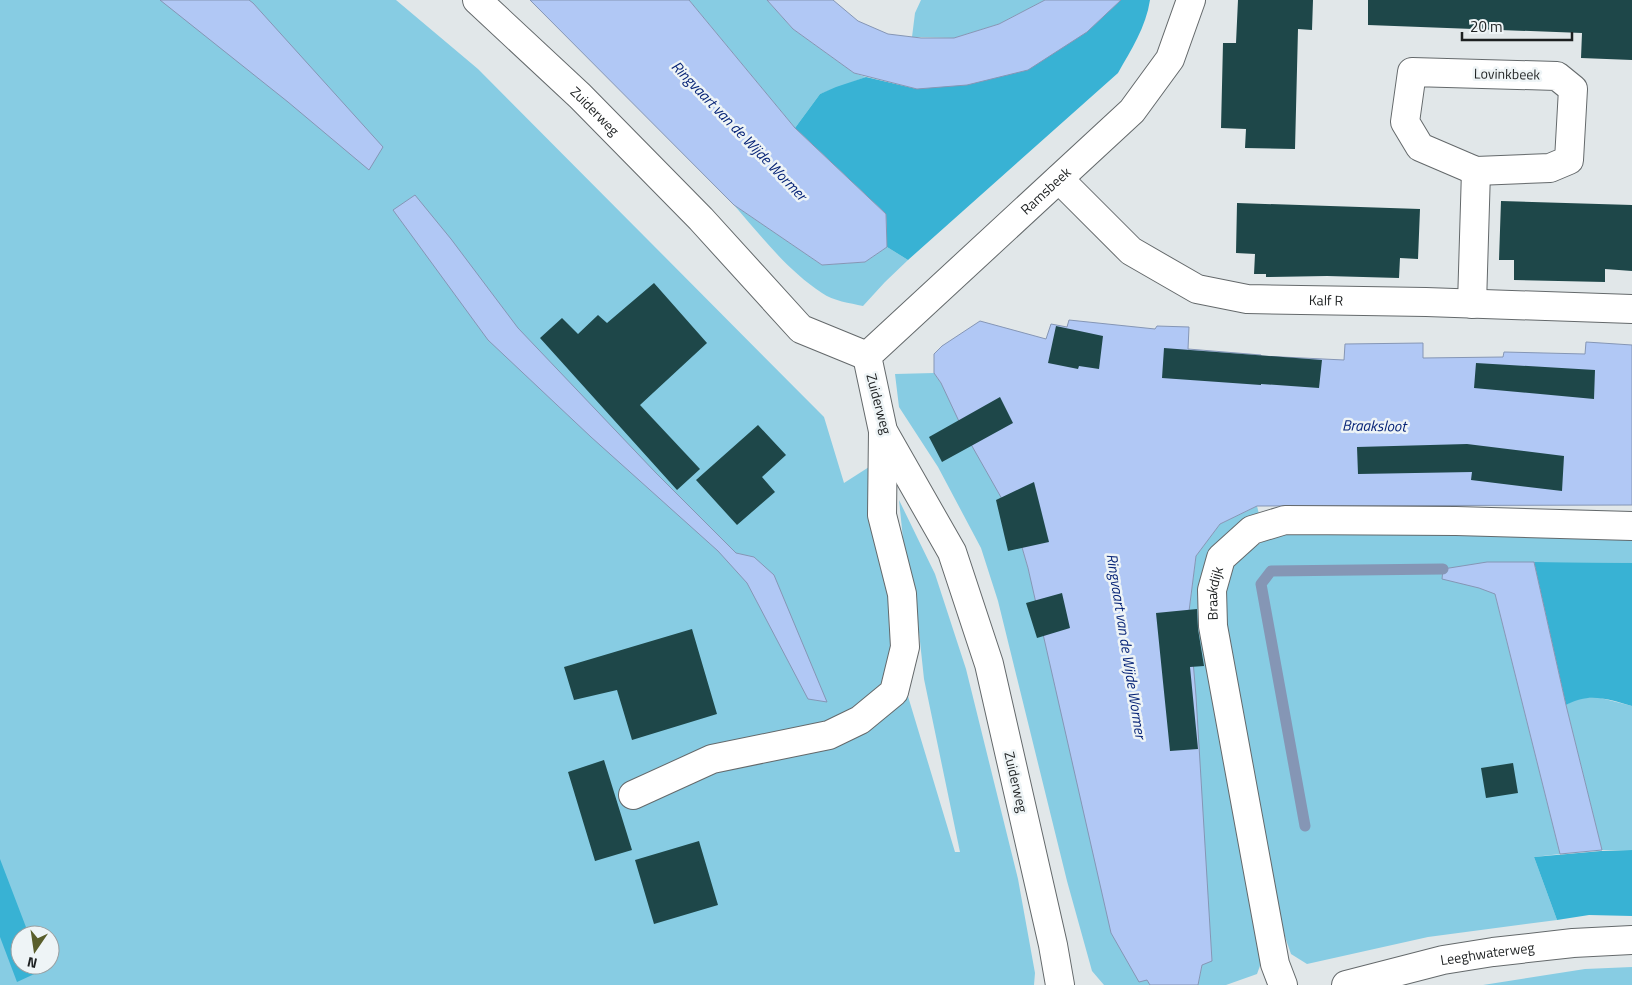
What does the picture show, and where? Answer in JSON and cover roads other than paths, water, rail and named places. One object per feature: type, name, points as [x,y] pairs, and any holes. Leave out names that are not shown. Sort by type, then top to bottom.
[{"type":"street","name":"Zuiderweg","points":[[477,0],[580,96],[701,219],[801,329],[867,356],[883,431],[952,552],[990,664],[1053,945],[1060,985]]},
{"type":"street","name":"Ramsbeek","points":[[867,356],[1132,111],[1170,59],[1191,0]]},
{"type":"street","name":"Lovinkbeek","points":[[1412,72],[1557,76],[1573,89],[1569,160],[1550,168],[1476,171],[1420,147],[1405,122],[1412,72]]},
{"type":"street","points":[[1472,304],[1476,171]]},
{"type":"street","name":"Kalf R","points":[[1059,179],[1132,252],[1197,289],[1247,299],[1632,309]]},
{"type":"street","points":[[633,796],[712,759],[829,735],[860,720],[894,692],[905,647],[902,594],[882,515],[883,431]]},
{"type":"street","name":"Braakdijk","points":[[1283,985],[1275,964],[1213,626],[1212,590],[1221,558],[1252,530],[1285,520],[1456,521],[1632,526]]},
{"type":"street","name":"Leeghwaterweg","points":[[1346,985],[1444,960],[1493,952],[1573,943],[1632,940]]},
{"type":"water","points":[[160,0],[249,0],[253,3],[383,147],[369,170],[288,102]]},
{"type":"water","name":"Ringvaart van de Wijde Wormer","points":[[530,0],[689,0],[795,128],[886,214],[887,247],[865,262],[822,265],[734,205]]},
{"type":"water","points":[[767,0],[833,0],[858,21],[888,34],[921,38],[954,38],[999,24],[1045,0],[1121,0],[1087,32],[1028,70],[967,85],[917,89],[854,73],[793,29]]},
{"type":"water","points":[[415,195],[451,239],[518,328],[656,473],[736,553],[754,557],[774,575],[827,702],[808,699],[747,583],[718,551],[591,437],[488,340],[393,210]]},
{"type":"water","points":[[1069,320],[1155,329],[1157,326],[1189,327],[1188,349],[1261,356],[1344,360],[1345,344],[1423,343],[1423,358],[1503,357],[1504,352],[1585,354],[1586,342],[1632,345],[1632,505],[1257,506],[1220,524],[1196,556],[1187,627],[1192,649],[1196,696],[1212,961],[1202,965],[1198,985],[1150,985],[1147,980],[1139,982],[1111,933],[1028,568],[1019,537],[1002,499],[964,432],[941,383],[934,373],[934,354],[942,346],[980,321],[1046,339],[1051,324],[1067,327]]},
{"type":"water","points":[[1487,562],[1534,562],[1566,705],[1602,850],[1560,854],[1495,594],[1442,579],[1443,569]]},
{"type":"waterway","points":[[1305,826],[1261,584],[1271,571],[1443,569]]},
{"type":"water label","name":"Braaksloot","points":[[1374,426]]}]
